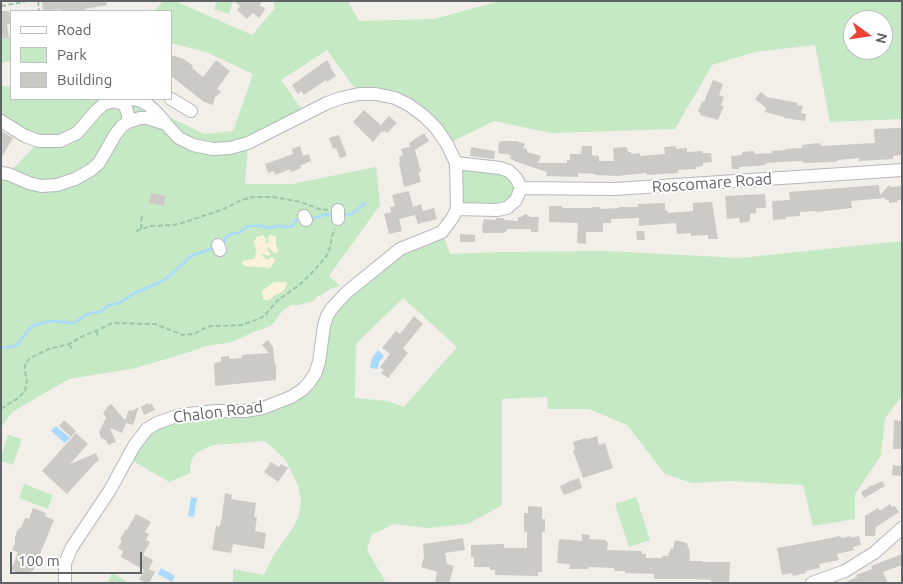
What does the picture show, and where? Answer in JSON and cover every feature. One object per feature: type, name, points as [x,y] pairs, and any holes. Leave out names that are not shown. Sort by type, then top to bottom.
[{"type":"street","points":[[137,100],[154,110],[179,138],[193,145],[213,149],[248,144],[341,98],[358,94],[376,94],[395,98],[424,116],[436,128],[447,144],[456,164],[457,209],[498,210],[507,208],[516,200],[521,188],[516,178],[509,171],[500,168],[456,164]]},
{"type":"street","points":[[1,121],[25,136],[39,141],[60,141],[77,133],[104,104],[115,100],[126,108],[128,122]]},
{"type":"street","points":[[172,100],[191,111]]},
{"type":"street","points":[[1,173],[8,174],[29,184],[41,186],[57,185],[75,179],[99,163],[115,135],[128,122],[147,118],[166,124]]},
{"type":"street","name":"Roscomare Road","points":[[521,188],[615,190],[902,170]]},
{"type":"street","name":"Chalon Road","points":[[65,583],[65,564],[72,547],[110,490],[134,446],[147,430],[162,421],[180,415],[263,408],[291,397],[302,390],[315,374],[319,362],[324,326],[332,308],[347,292],[400,249],[442,232],[457,209]]},
{"type":"street","points":[[812,583],[845,571],[874,553],[902,528]]},
{"type":"path","points":[[1,6],[25,1]]},
{"type":"path","points":[[1,409],[25,391],[27,381],[25,364],[30,358],[49,349],[69,344],[110,324],[151,324],[161,326],[180,335],[186,335],[212,326],[242,325],[265,315],[277,301],[310,275],[326,257],[338,223],[338,214],[304,203],[273,197],[254,197],[241,200],[224,209],[182,224],[150,226],[136,232]]},
{"type":"path","points":[[304,203],[310,200]]},
{"type":"path","points":[[141,229],[142,214]]},
{"type":"path","points":[[96,331],[99,338]]},
{"type":"path","points":[[69,344],[72,350]]},
{"type":"green space","points":[[163,1],[175,1],[252,35],[274,9],[274,1],[348,1],[359,21],[434,19],[500,1],[902,1],[902,119],[830,122],[815,45],[755,52],[712,65],[675,129],[551,133],[494,121],[447,144],[409,105],[359,94],[327,50],[281,80],[305,114],[248,143],[245,184],[292,184],[376,167],[380,205],[329,276],[340,286],[319,295],[313,301],[291,305],[283,310],[271,326],[232,342],[206,346],[136,368],[69,379],[12,412],[1,428],[1,173],[8,174],[39,142],[1,121],[1,86],[10,87],[10,100],[134,100],[167,124],[169,117],[204,134],[233,131],[253,74],[206,52],[172,43],[172,10],[156,10]]},
{"type":"green space","points":[[217,1],[233,1],[229,14],[214,9]]},
{"type":"green space","points":[[9,37],[10,61],[1,63],[1,39]]},
{"type":"green space","points":[[456,163],[500,168],[521,188],[507,208],[457,209]]},
{"type":"green space","points":[[442,232],[450,254],[606,251],[740,258],[902,241],[902,396],[885,418],[881,455],[855,494],[855,519],[813,526],[803,485],[731,481],[692,483],[665,474],[627,425],[589,409],[548,409],[547,397],[502,399],[502,505],[468,524],[427,528],[395,524],[372,534],[367,550],[386,583],[233,583],[233,569],[264,575],[273,556],[293,528],[299,515],[301,500],[298,485],[285,459],[265,441],[213,445],[196,453],[191,461],[191,473],[169,482],[128,458],[157,423],[245,411],[308,384],[327,316],[389,257]],"holes":[[[403,298],[457,347],[404,407],[387,401],[355,398],[356,344]]]},
{"type":"green space","points":[[8,435],[22,439],[13,465],[1,461]]},
{"type":"green space","points":[[24,484],[53,495],[48,509],[19,498]]},
{"type":"green space","points":[[636,497],[650,540],[629,547],[615,504]]},
{"type":"green space","points":[[112,573],[129,583],[107,583]]},
{"type":"sand","points":[[263,235],[266,243],[269,243],[269,236],[276,237],[277,253],[274,253],[268,247],[267,249],[271,254],[268,256],[261,255],[267,260],[271,257],[274,258],[274,262],[270,268],[245,266],[242,264],[242,261],[255,258],[256,249],[254,241],[257,237]]},
{"type":"sand","points":[[274,282],[286,282],[285,289],[269,300],[263,299],[262,291]]},
{"type":"water","points":[[378,350],[384,356],[379,362],[378,369],[370,368],[372,358]]},
{"type":"water","points":[[56,426],[70,438],[65,443],[51,431]]},
{"type":"water","points":[[191,497],[197,498],[194,517],[188,516]]},
{"type":"water","points":[[161,568],[175,576],[172,582],[158,574]]},
{"type":"building","points":[[42,1],[106,1],[107,5],[85,10],[43,10]]},
{"type":"building","points":[[234,1],[261,1],[260,6],[265,8],[259,18],[253,13],[247,19],[237,10],[240,6]]},
{"type":"building","points":[[1,11],[9,11],[10,24],[7,24],[9,38],[1,39]]},
{"type":"building","points":[[172,55],[184,59],[203,77],[216,60],[230,71],[217,89],[221,92],[215,97],[213,105],[204,102],[172,77]]},
{"type":"building","points":[[327,60],[336,76],[327,82],[326,80],[304,95],[301,91],[298,94],[292,85]]},
{"type":"building","points":[[713,80],[723,84],[719,95],[724,97],[721,105],[724,106],[718,120],[700,115],[701,113],[698,112]]},
{"type":"building","points":[[761,92],[767,97],[798,103],[797,105],[803,106],[801,113],[806,114],[805,121],[784,118],[765,112],[766,108],[755,99]]},
{"type":"building","points":[[364,110],[381,125],[389,116],[397,123],[387,133],[382,131],[373,142],[353,122]]},
{"type":"building","points":[[902,128],[902,155],[893,156],[893,159],[859,161],[859,158],[838,160],[836,162],[781,162],[732,169],[731,156],[742,155],[742,152],[754,151],[755,154],[772,153],[772,151],[802,148],[802,145],[820,143],[821,146],[875,143],[874,129]]},
{"type":"building","points":[[1,131],[13,138],[1,158]]},
{"type":"building","points":[[424,133],[429,141],[415,150],[421,172],[419,172],[419,175],[421,182],[404,187],[399,162],[399,157],[403,155],[401,149],[410,147],[409,144],[412,141]]},
{"type":"building","points":[[339,135],[347,156],[340,158],[336,148],[333,149],[329,138]]},
{"type":"building","points":[[516,141],[525,144],[523,148],[527,149],[527,152],[541,156],[538,163],[567,163],[567,160],[570,160],[570,154],[581,154],[582,146],[592,146],[592,155],[599,156],[599,161],[614,161],[613,148],[627,147],[628,152],[631,152],[631,154],[640,153],[640,156],[665,154],[664,147],[676,146],[676,149],[687,148],[687,152],[702,151],[702,153],[711,153],[712,162],[703,163],[703,166],[696,167],[696,169],[678,170],[678,173],[647,175],[646,173],[617,176],[578,173],[578,177],[546,176],[547,172],[514,161],[510,159],[511,155],[498,153],[499,142]]},
{"type":"building","points":[[300,146],[303,156],[309,154],[311,161],[291,172],[290,169],[275,175],[274,171],[268,173],[265,164],[293,154],[292,149]]},
{"type":"building","points":[[471,147],[495,151],[494,159],[470,156]]},
{"type":"building","points":[[879,185],[880,195],[889,185],[891,187],[902,186],[902,200],[889,203],[889,200],[885,200],[885,198],[851,201],[852,208],[800,212],[800,216],[773,220],[772,201],[790,200],[789,192]]},
{"type":"building","points":[[409,191],[413,207],[421,204],[423,211],[434,208],[437,219],[418,224],[415,215],[399,219],[402,231],[389,234],[384,214],[391,212],[390,207],[395,206],[392,195]]},
{"type":"building","points":[[151,193],[166,196],[164,206],[149,203]]},
{"type":"building","points":[[765,194],[766,208],[756,208],[756,213],[750,214],[750,221],[740,223],[739,218],[727,219],[725,196]]},
{"type":"building","points":[[712,202],[718,239],[708,239],[708,235],[691,236],[691,233],[677,234],[676,223],[639,226],[639,218],[611,219],[611,223],[603,223],[603,232],[586,232],[586,244],[577,243],[578,223],[549,222],[549,206],[562,206],[562,208],[600,207],[600,209],[638,207],[638,204],[665,203],[665,210],[668,213],[693,211],[693,203]]},
{"type":"building","points":[[525,214],[530,217],[539,217],[538,232],[531,232],[531,229],[507,229],[506,232],[502,233],[483,233],[484,219],[496,220],[496,218],[504,218],[504,220],[518,221],[518,217]]},
{"type":"building","points":[[636,231],[644,231],[645,240],[637,240]]},
{"type":"building","points":[[460,234],[475,235],[475,242],[460,242]]},
{"type":"building","points":[[414,316],[423,324],[403,348],[408,353],[388,378],[381,373],[384,370],[380,367],[390,354],[382,348],[396,331],[400,334]]},
{"type":"building","points":[[268,340],[273,347],[276,380],[215,386],[214,363],[221,362],[221,357],[229,356],[229,359],[242,358],[242,355],[269,353],[262,345]]},
{"type":"building","points":[[148,403],[149,405],[151,403],[155,410],[144,415],[141,407]]},
{"type":"building","points":[[111,404],[125,420],[129,410],[132,411],[139,407],[133,425],[126,423],[122,433],[110,428],[116,442],[108,445],[106,440],[101,438],[99,432],[106,418],[103,413]]},
{"type":"building","points":[[64,420],[76,431],[71,437],[59,426]]},
{"type":"building","points":[[894,420],[902,421],[902,449],[893,449]]},
{"type":"building","points":[[76,433],[88,444],[70,464],[96,453],[99,461],[67,494],[42,471]]},
{"type":"building","points":[[597,436],[599,445],[605,443],[613,468],[583,478],[573,451],[575,450],[573,442]]},
{"type":"building","points":[[271,462],[279,467],[281,464],[288,468],[278,482],[264,472]]},
{"type":"building","points":[[893,465],[902,466],[902,476],[892,475]]},
{"type":"building","points":[[579,478],[582,488],[564,495],[560,486]]},
{"type":"building","points":[[882,481],[885,486],[864,498],[861,492],[869,486]]},
{"type":"building","points":[[225,493],[232,495],[231,499],[256,503],[255,531],[266,533],[264,549],[233,544],[231,553],[212,550],[216,526],[219,527],[221,522]]},
{"type":"building","points":[[890,504],[892,507],[895,506],[899,512],[876,527],[875,536],[865,536],[865,516],[878,508],[880,511]]},
{"type":"building","points":[[528,506],[542,507],[542,519],[545,519],[545,532],[542,532],[542,572],[538,572],[538,576],[495,575],[495,570],[490,570],[490,567],[474,567],[474,557],[471,557],[471,545],[504,544],[504,548],[527,548],[527,532],[524,532],[524,513],[528,513]]},
{"type":"building","points":[[33,508],[46,513],[45,516],[54,520],[33,571],[21,574],[11,570],[18,552],[12,550],[17,531],[22,526],[25,518],[29,519]]},
{"type":"building","points":[[136,514],[151,522],[145,532],[149,534],[146,540],[150,542],[143,555],[153,560],[149,569],[155,572],[149,583],[139,579],[144,570],[121,557],[123,551],[118,548],[122,540],[120,539]]},
{"type":"building","points":[[582,534],[590,535],[589,539],[606,540],[608,542],[607,550],[642,551],[642,554],[646,554],[646,558],[668,556],[671,548],[673,549],[675,540],[687,543],[690,561],[730,562],[729,583],[711,583],[711,580],[694,579],[654,579],[654,574],[625,573],[625,571],[614,571],[614,568],[588,567],[588,569],[569,569],[570,564],[557,563],[559,539],[582,541]]},
{"type":"building","points":[[840,536],[841,538],[851,536],[851,538],[859,536],[861,545],[853,547],[854,550],[837,554],[839,560],[819,564],[820,568],[793,576],[792,573],[782,575],[777,548]]},
{"type":"building","points":[[463,538],[465,550],[445,553],[447,564],[454,566],[449,583],[435,583],[437,572],[421,567],[424,557],[423,544]]},
{"type":"building","points":[[902,554],[902,565],[883,572],[888,583],[844,583],[857,577],[856,575],[872,569],[871,566]]},
{"type":"waterway","points":[[343,215],[352,214],[365,203]]},
{"type":"waterway","points":[[309,218],[328,214],[333,216]]},
{"type":"waterway","points":[[222,245],[227,236],[239,233],[248,226],[288,227],[292,226],[296,220],[302,219]]},
{"type":"waterway","points":[[1,348],[18,344],[34,325],[51,321],[74,323],[86,315],[100,312],[109,305],[119,303],[167,278],[191,256],[215,249]]}]
